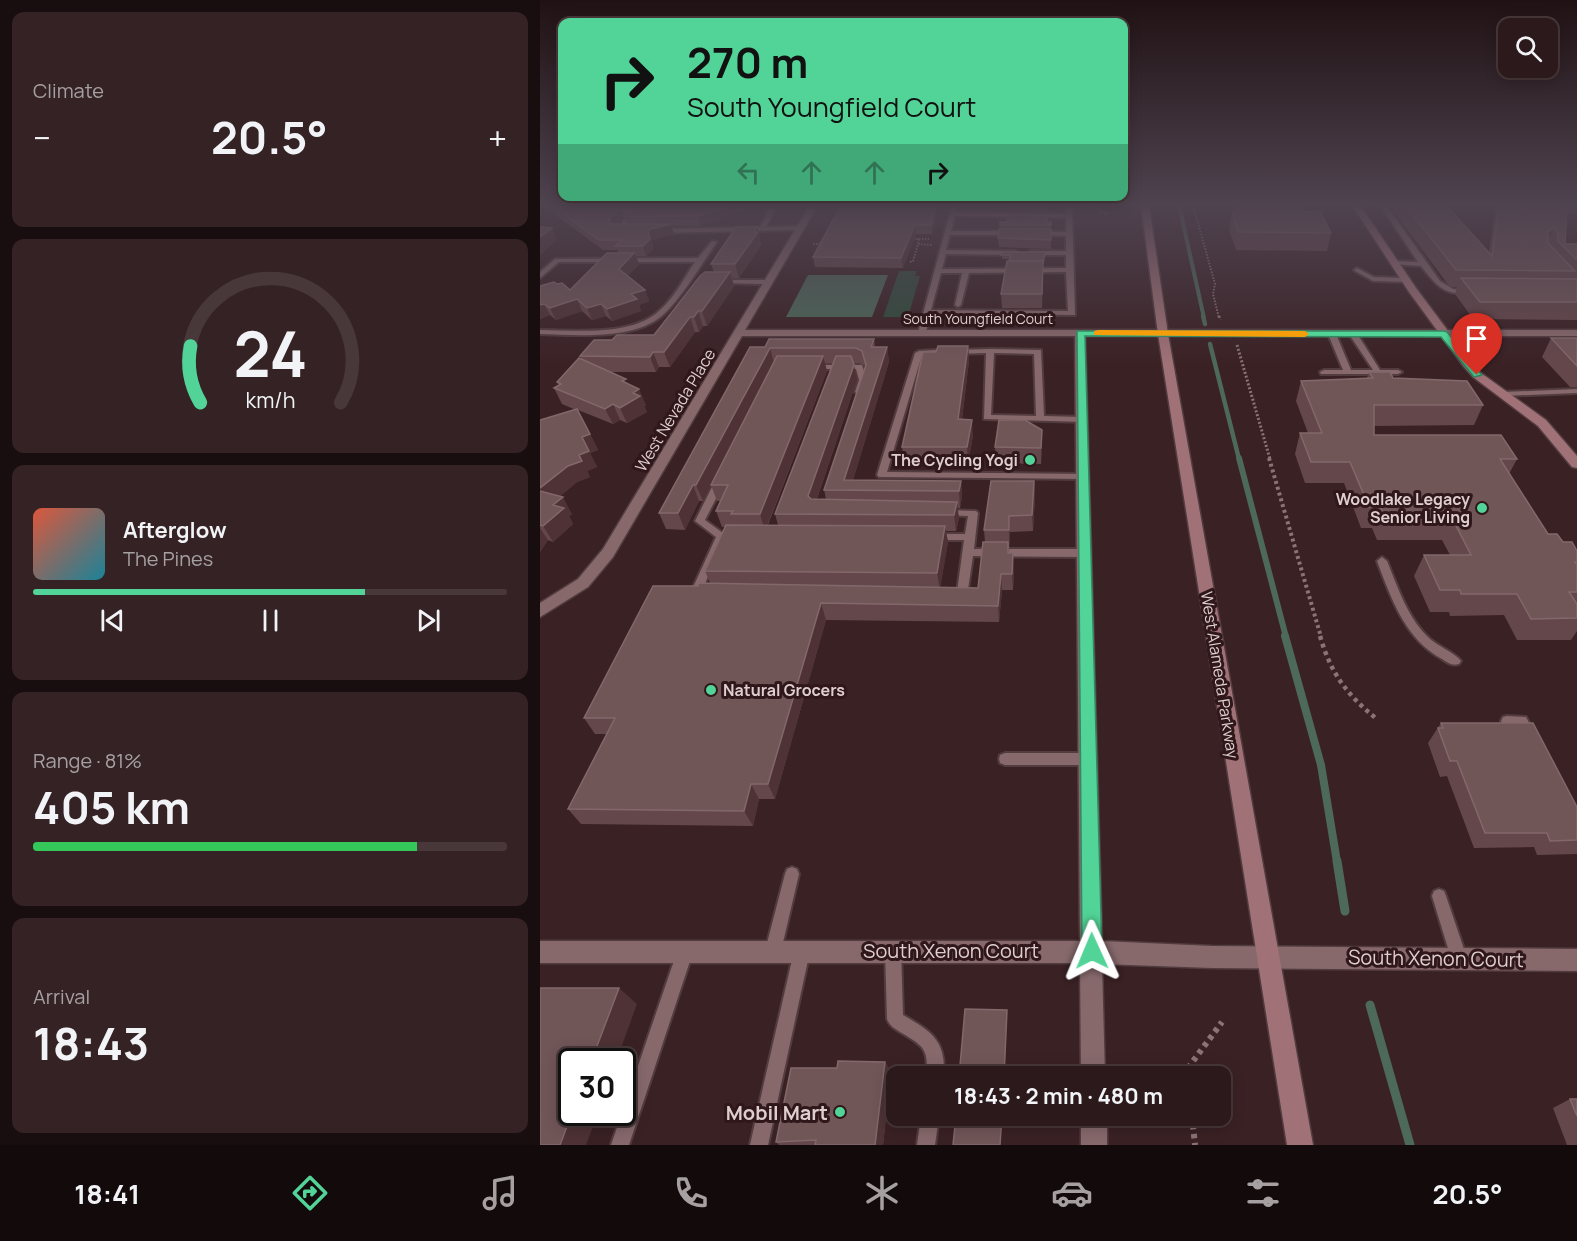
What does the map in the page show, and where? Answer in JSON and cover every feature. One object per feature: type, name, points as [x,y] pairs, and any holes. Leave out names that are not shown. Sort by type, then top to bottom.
[{"type":"main road","name":"West Alameda Parkway","points":[[1152,258],[1163,334],[1300,1145]]},
{"type":"main road","points":[[1391,258],[1444,334],[1477,375],[1542,423],[1577,464]]},
{"type":"street","name":"West Nevada Place","points":[[540,611],[583,583],[608,554],[783,258]]},
{"type":"street","name":"South Youngfield Court","points":[[740,333],[1577,333]]},
{"type":"street","points":[[1080,333],[1093,1066]]},
{"type":"street","name":"South Xenon Court","points":[[540,952],[1092,951],[1212,957],[1577,960]]},
{"type":"street","points":[[1094,1126],[1094,1145]]},
{"type":"lane","points":[[922,333],[941,258]]},
{"type":"lane","points":[[927,312],[1072,313],[1069,258]]},
{"type":"lane","points":[[1420,258],[1447,291],[1475,292]]},
{"type":"lane","points":[[540,276],[557,260],[700,260]]},
{"type":"lane","points":[[540,332],[609,332],[634,326],[661,314],[700,260]]},
{"type":"lane","points":[[1394,263],[1424,264]]},
{"type":"lane","points":[[938,271],[1069,270]]},
{"type":"lane","points":[[1357,270],[1365,277],[1377,280],[1406,280]]},
{"type":"lane","points":[[958,305],[966,271]]},
{"type":"lane","points":[[1365,277],[1368,285]]},
{"type":"lane","points":[[684,282],[694,282]]},
{"type":"lane","points":[[716,282],[769,282]]},
{"type":"lane","points":[[1332,334],[1344,374]]},
{"type":"lane","points":[[1353,334],[1389,384]]},
{"type":"lane","points":[[990,351],[987,417],[1082,420]]},
{"type":"lane","points":[[1040,419],[1038,352],[919,353],[882,475],[1083,477]]},
{"type":"lane","points":[[800,367],[859,367],[862,380],[855,402]]},
{"type":"lane","points":[[831,378],[835,367]]},
{"type":"lane","points":[[1323,372],[1344,374],[1398,372]]},
{"type":"lane","points":[[1503,393],[1577,391]]},
{"type":"lane","points":[[706,594],[695,594],[727,536],[700,521],[726,470]]},
{"type":"lane","points":[[938,513],[973,513],[962,596],[950,596]]},
{"type":"lane","points":[[923,537],[969,537]]},
{"type":"lane","points":[[968,552],[1084,553]]},
{"type":"lane","points":[[1382,561],[1407,621],[1414,632],[1436,651],[1455,661]]},
{"type":"lane","points":[[1507,721],[1522,721],[1537,751]]},
{"type":"lane","points":[[1005,759],[1088,759]]},
{"type":"lane","points":[[773,951],[792,874]]},
{"type":"lane","points":[[1438,896],[1459,958]]},
{"type":"lane","points":[[759,1145],[802,951]]},
{"type":"lane","points":[[893,951],[895,1019],[920,1032],[933,1045],[936,1066]]},
{"type":"lane","points":[[620,1145],[685,952]]},
{"type":"lane","points":[[926,1145],[929,1126]]},
{"type":"path","points":[[910,262],[914,258]]},
{"type":"path","points":[[1208,258],[1215,284],[1213,294],[1218,318],[1234,334],[1327,660],[1334,674],[1354,701],[1378,720]]},
{"type":"path","points":[[1189,1066],[1222,1022]]},
{"type":"path","points":[[1193,1126],[1195,1145]]},
{"type":"shaded area","points":[[899,271],[917,271],[915,276],[920,276],[908,317],[883,317]]},
{"type":"shaded area","points":[[808,275],[888,275],[872,317],[786,317]]},
{"type":"building","points":[[602,258],[629,258],[619,269],[645,290],[631,294],[637,299],[607,309],[601,304],[587,308],[577,299],[550,308],[544,304],[540,305],[540,286],[554,282],[562,283],[570,290]]},
{"type":"building","points":[[715,258],[739,258],[735,264],[711,264]]},
{"type":"building","points":[[1010,258],[1044,258],[1043,261],[1009,261]]},
{"type":"building","points":[[1447,258],[1563,258],[1575,271],[1456,270]]},
{"type":"building","points":[[1007,261],[1043,261],[1042,294],[1001,294]]},
{"type":"building","points":[[705,272],[730,272],[702,311],[690,317],[664,352],[653,352],[650,357],[580,356],[594,340],[612,340],[617,335],[654,335]]},
{"type":"building","points":[[1461,278],[1577,279],[1577,302],[1480,302]]},
{"type":"building","points":[[1551,338],[1577,338],[1577,366]]},
{"type":"building","points":[[769,339],[874,339],[871,347],[887,347],[844,480],[961,481],[959,491],[824,490],[866,365],[862,351],[856,348],[770,348],[696,485],[693,485],[678,513],[659,513],[750,347],[765,347]]},
{"type":"building","points":[[938,346],[968,346],[958,419],[972,420],[967,447],[902,447],[923,352],[936,352]]},
{"type":"building","points":[[777,356],[823,356],[760,514],[731,514],[733,511],[716,511],[728,485],[711,485]]},
{"type":"building","points":[[836,356],[851,356],[854,365],[808,496],[811,499],[957,502],[954,515],[775,514]]},
{"type":"building","points":[[579,358],[626,379],[622,381],[639,389],[633,393],[640,396],[620,408],[613,404],[605,409],[554,388],[561,384],[557,382]]},
{"type":"building","points":[[1369,372],[1390,372],[1393,378],[1467,381],[1483,405],[1374,405],[1374,435],[1501,435],[1517,459],[1500,459],[1548,534],[1557,534],[1563,542],[1572,542],[1577,551],[1577,562],[1575,562],[1577,592],[1569,592],[1577,604],[1577,618],[1531,619],[1517,594],[1461,594],[1460,590],[1440,590],[1424,555],[1471,555],[1452,518],[1385,518],[1380,507],[1369,507],[1350,462],[1311,462],[1300,433],[1322,433],[1301,381],[1373,378]]},
{"type":"building","points":[[577,409],[590,434],[582,437],[589,451],[579,455],[582,461],[568,466],[540,488],[540,420]]},
{"type":"building","points":[[999,420],[1025,420],[1042,430],[1041,448],[995,447]]},
{"type":"building","points":[[991,481],[1034,481],[1032,515],[1009,516],[1009,530],[984,530]]},
{"type":"building","points":[[540,491],[563,497],[553,505],[564,508],[543,526],[540,525]]},
{"type":"building","points":[[726,525],[945,526],[937,573],[705,571]]},
{"type":"building","name":"Natural Grocers","points":[[983,542],[1008,542],[1008,553],[1013,553],[1012,574],[1001,574],[998,606],[821,603],[768,784],[751,784],[744,811],[568,809],[615,718],[584,718],[653,586],[698,586],[699,583],[978,588]]},
{"type":"building","points":[[1441,723],[1533,723],[1577,807],[1577,840],[1550,841],[1547,833],[1485,833],[1457,761],[1450,761],[1438,728],[1443,728]]},
{"type":"building","points":[[540,988],[619,988],[596,1048],[558,1048],[558,1126],[567,1126],[560,1145],[540,1145]]},
{"type":"building","points":[[965,1009],[1007,1010],[1004,1066],[960,1066]]},
{"type":"building","name":"Mobil Mart","points":[[838,1061],[885,1062],[875,1145],[815,1145],[816,1140],[776,1142],[791,1068],[837,1068]]},
{"type":"building","points":[[1570,1099],[1577,1099],[1577,1116]]},
{"type":"building","points":[[955,1126],[1001,1126],[1000,1145],[953,1145]]},
{"type":"waterway","points":[[1191,258],[1204,318]]},
{"type":"waterway","points":[[1203,316],[1205,324]]},
{"type":"waterway","points":[[1210,344],[1239,459]]},
{"type":"waterway","points":[[1239,458],[1286,637]]},
{"type":"waterway","points":[[1285,636],[1321,765],[1337,862]]},
{"type":"waterway","points":[[1337,861],[1345,911]]},
{"type":"waterway","points":[[1370,1005],[1410,1145]]},
{"type":"slow traffic","points":[[1098,333],[1305,334]]},
{"type":"place","name":"The Cycling Yogi","points":[[1030,460]]},
{"type":"place","name":"Woodlake Legacy Senior Living","points":[[1482,508]]},
{"type":"place","name":"Natural Grocers","points":[[711,690]]},
{"type":"place","name":"Mobil Mart","points":[[840,1112]]},
{"type":"route","points":[[1092,951],[1080,333],[1444,334],[1477,375]]}]
